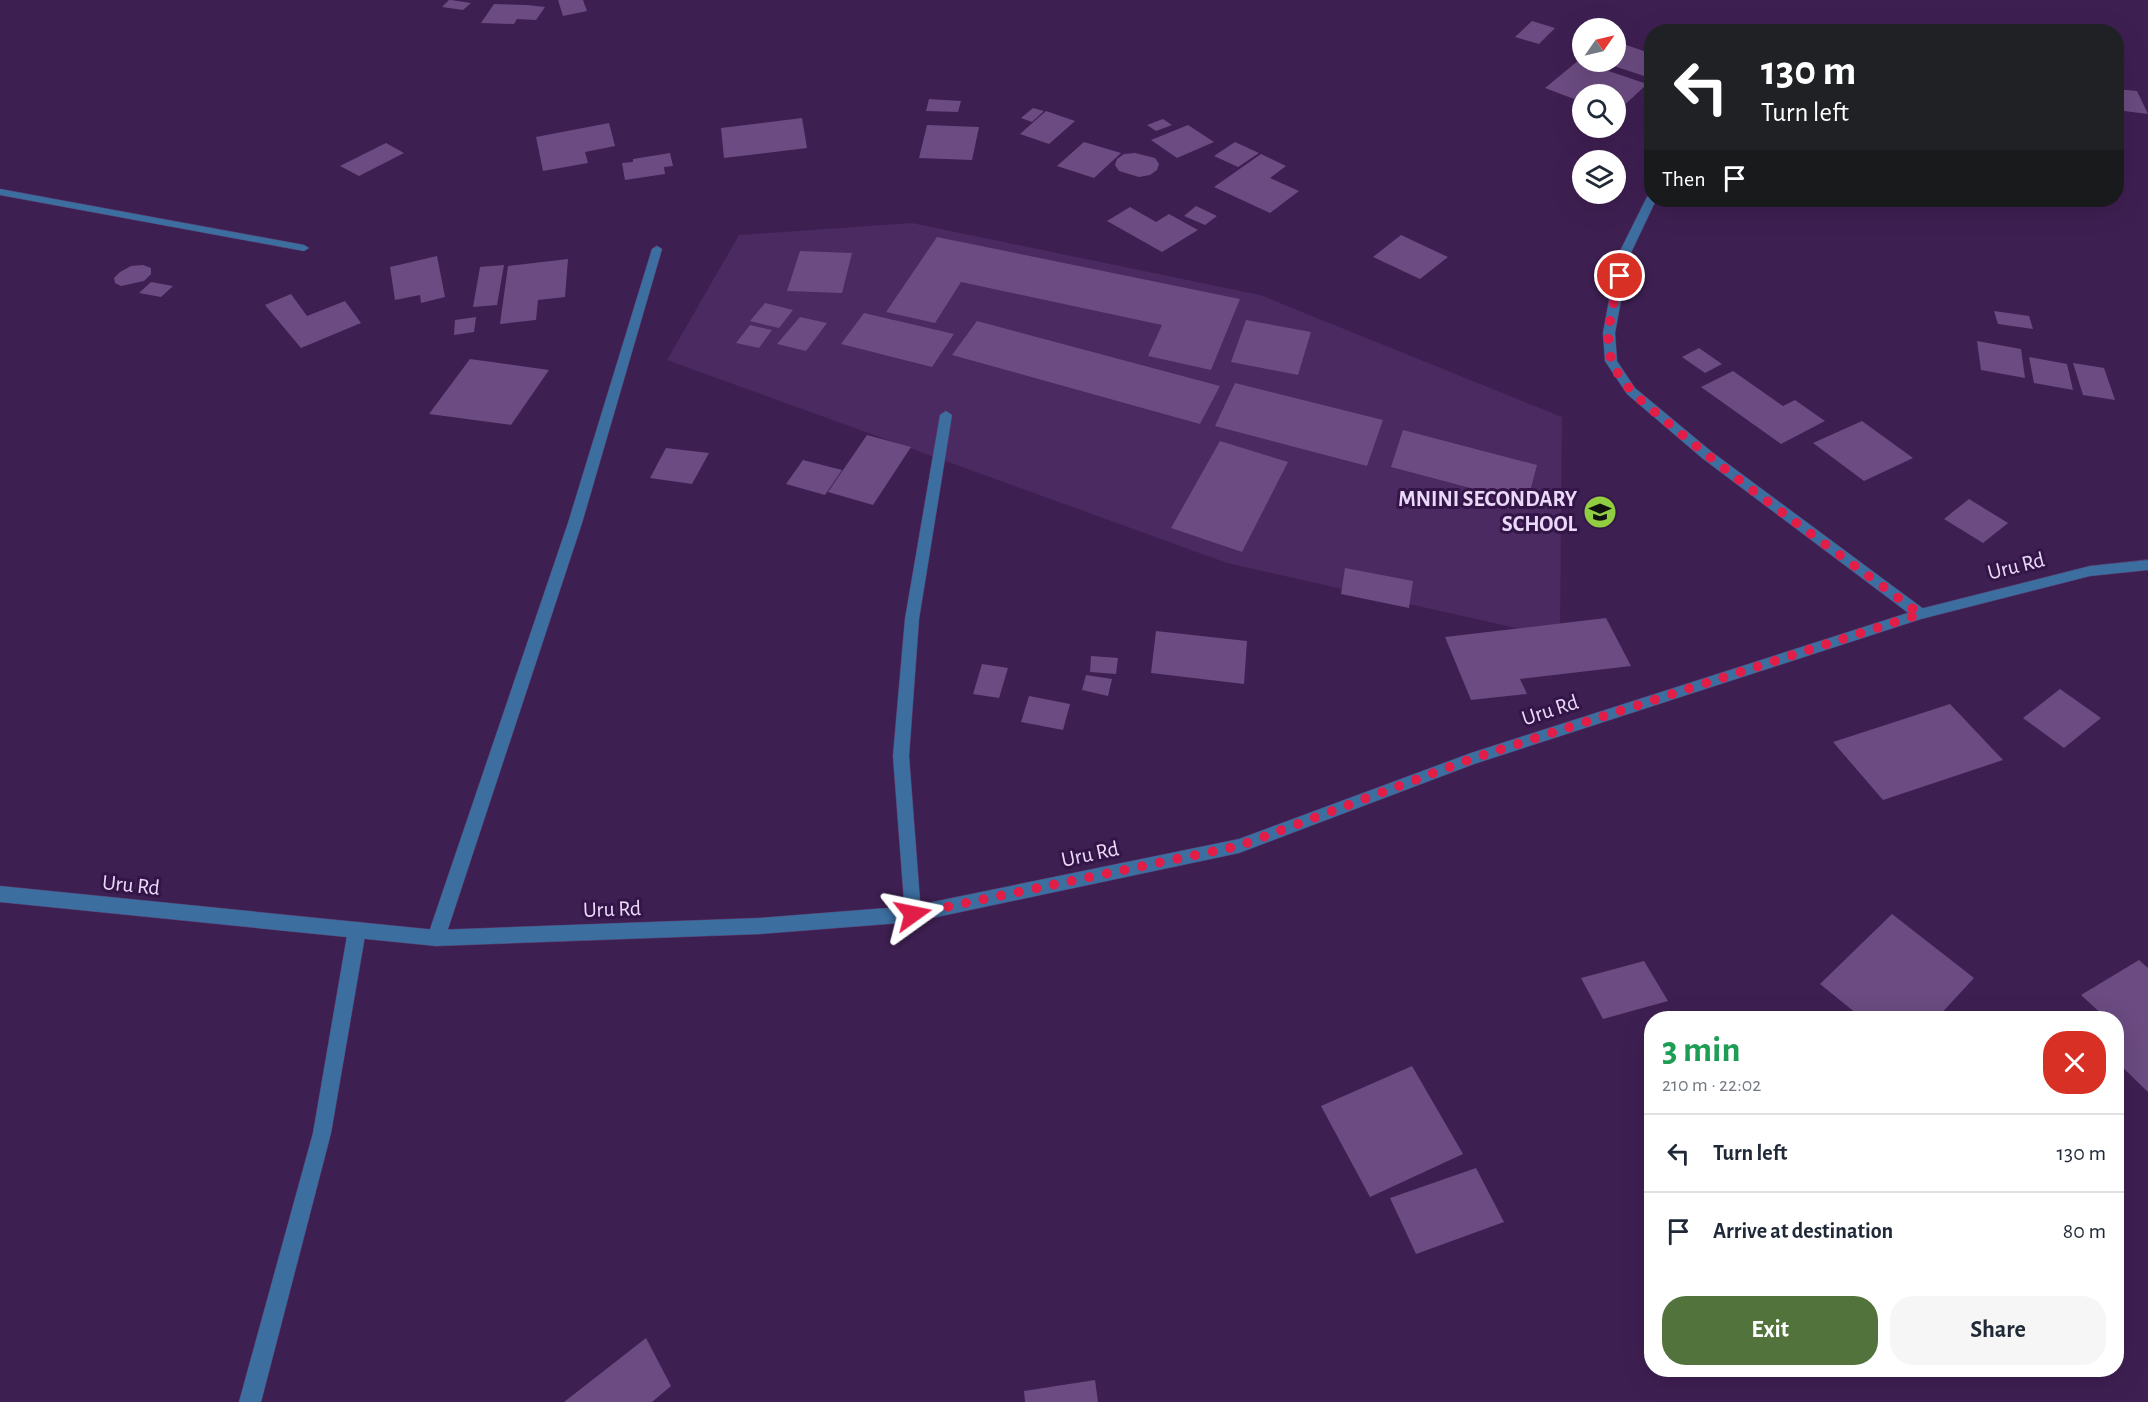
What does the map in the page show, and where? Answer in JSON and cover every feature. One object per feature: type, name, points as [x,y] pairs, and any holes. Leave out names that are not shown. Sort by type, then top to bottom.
[{"type":"street","points":[[0,192],[304,248]]},
{"type":"street","points":[[1647,207],[1623,257],[1609,333],[1611,361],[1631,391],[1707,455],[1920,614]]},
{"type":"street","points":[[436,938],[575,523],[657,249]]},
{"type":"street","points":[[913,914],[901,756],[912,620],[946,415]]},
{"type":"street","name":"Uru Rd","points":[[0,894],[436,938],[760,926],[913,914],[1239,846],[1471,759],[1920,614],[2090,571],[2148,565]]},
{"type":"street","points":[[250,1402],[322,1133],[357,930]]},
{"type":"shaded area","points":[[912,223],[1260,295],[1562,417],[1560,638],[1227,563],[667,360],[739,235]]},
{"type":"building","points":[[449,0],[471,3],[463,10],[442,7]]},
{"type":"building","points":[[558,0],[583,0],[587,11],[563,16]]},
{"type":"building","points":[[494,4],[545,7],[536,20],[517,19],[514,24],[481,23]]},
{"type":"building","points":[[1532,21],[1555,28],[1539,44],[1515,37]]},
{"type":"building","points":[[1626,45],[1644,51],[1644,76],[1626,70]]},
{"type":"building","points":[[1572,66],[1572,72],[1612,72],[1644,83],[1644,87],[1626,104],[1626,84],[1572,84],[1572,98],[1545,88]]},
{"type":"building","points":[[2124,90],[2137,91],[2148,114],[2124,111]]},
{"type":"building","points":[[929,99],[961,101],[958,112],[926,111]]},
{"type":"building","points":[[1033,108],[1044,111],[1032,122],[1021,118]]},
{"type":"building","points":[[1046,111],[1075,121],[1049,144],[1020,134]]},
{"type":"building","points":[[802,118],[807,148],[724,158],[721,128]]},
{"type":"building","points":[[1163,119],[1172,125],[1156,131],[1147,125]]},
{"type":"building","points":[[609,123],[615,146],[585,152],[588,163],[543,171],[536,137]]},
{"type":"building","points":[[927,125],[979,127],[972,160],[919,158]]},
{"type":"building","points":[[1188,125],[1214,142],[1177,158],[1151,140]]},
{"type":"building","points":[[1084,142],[1121,153],[1094,178],[1057,166]]},
{"type":"building","points":[[1235,142],[1259,153],[1238,167],[1214,156]]},
{"type":"building","points":[[386,143],[404,153],[359,176],[340,166]]},
{"type":"building","points":[[670,153],[673,166],[664,167],[665,174],[625,180],[622,163]]},
{"type":"building","points":[[1135,153],[1155,158],[1159,164],[1157,170],[1150,175],[1139,177],[1119,171],[1115,165],[1117,159],[1124,154]]},
{"type":"building","points":[[1261,154],[1286,166],[1270,178],[1299,191],[1270,213],[1214,187]]},
{"type":"building","points":[[1196,206],[1217,216],[1205,225],[1184,216]]},
{"type":"building","points":[[1130,207],[1156,222],[1169,214],[1198,230],[1162,252],[1107,221]]},
{"type":"building","points":[[1401,235],[1448,257],[1420,279],[1373,257]]},
{"type":"building","points":[[937,237],[1240,299],[1211,370],[1148,356],[1162,325],[961,282],[935,323],[886,312]]},
{"type":"building","points":[[800,251],[852,253],[842,293],[787,291]]},
{"type":"building","points":[[437,256],[445,297],[421,303],[420,295],[395,300],[390,267]]},
{"type":"building","points":[[568,259],[565,297],[538,300],[536,320],[500,324],[508,266]]},
{"type":"building","points":[[143,265],[151,268],[151,274],[144,281],[121,286],[115,283],[114,278],[120,272],[131,266]]},
{"type":"building","points":[[504,265],[497,305],[473,307],[480,267]]},
{"type":"building","points":[[151,282],[173,286],[161,297],[139,293]]},
{"type":"building","points":[[291,294],[307,316],[345,301],[361,323],[301,348],[265,305]]},
{"type":"building","points":[[765,303],[793,310],[779,328],[750,321]]},
{"type":"building","points":[[1994,311],[2029,316],[2033,329],[1998,324]]},
{"type":"building","points":[[864,313],[954,334],[932,367],[841,344]]},
{"type":"building","points":[[476,317],[474,332],[454,335],[455,320]]},
{"type":"building","points":[[800,317],[827,323],[806,351],[777,344]]},
{"type":"building","points":[[1246,320],[1311,332],[1298,375],[1231,362]]},
{"type":"building","points":[[977,321],[1220,386],[1200,424],[952,355]]},
{"type":"building","points":[[750,325],[772,330],[759,348],[736,343]]},
{"type":"building","points":[[1977,341],[2021,349],[2025,378],[1981,370]]},
{"type":"building","points":[[1699,348],[1722,364],[1705,373],[1682,357]]},
{"type":"building","points":[[2029,357],[2067,364],[2073,390],[2034,383]]},
{"type":"building","points":[[470,359],[549,370],[511,425],[429,414]]},
{"type":"building","points":[[2073,363],[2104,368],[2115,400],[2083,395]]},
{"type":"building","points":[[1733,371],[1783,406],[1795,400],[1825,421],[1781,444],[1701,387]]},
{"type":"building","points":[[1235,383],[1383,420],[1367,466],[1215,426]]},
{"type":"building","points":[[1862,421],[1913,458],[1864,481],[1813,443]]},
{"type":"building","points":[[1403,430],[1537,465],[1527,503],[1391,467]]},
{"type":"building","points":[[867,435],[911,447],[873,505],[828,492]]},
{"type":"building","points":[[1220,441],[1288,462],[1242,552],[1171,528]]},
{"type":"building","points":[[666,448],[709,453],[692,484],[650,478]]},
{"type":"building","points":[[803,460],[842,470],[825,495],[786,484]]},
{"type":"building","points":[[1969,499],[2008,523],[1983,543],[1944,519]]},
{"type":"building","points":[[1345,568],[1413,581],[1409,608],[1341,594]]},
{"type":"building","points":[[1606,618],[1631,666],[1520,679],[1527,694],[1471,700],[1445,637]]},
{"type":"building","points":[[1156,631],[1247,641],[1244,684],[1151,673]]},
{"type":"building","points":[[1091,656],[1118,658],[1116,674],[1090,672]]},
{"type":"building","points":[[982,664],[1008,668],[999,698],[973,694]]},
{"type":"building","points":[[1086,675],[1112,679],[1108,696],[1082,690]]},
{"type":"building","points":[[2060,689],[2101,718],[2064,748],[2023,718]]},
{"type":"building","points":[[1029,696],[1070,704],[1063,730],[1021,722]]},
{"type":"building","points":[[1950,704],[2003,760],[1883,800],[1833,742]]},
{"type":"building","points":[[1892,914],[1974,978],[1943,1011],[1853,1011],[1820,984]]},
{"type":"building","points":[[2139,960],[2148,968],[2148,1092],[2124,1069],[2124,1011],[2098,1011],[2081,995]]},
{"type":"building","points":[[1644,961],[1668,1001],[1603,1019],[1581,978]]},
{"type":"building","points":[[1412,1066],[1463,1154],[1370,1197],[1321,1106]]},
{"type":"building","points":[[1476,1168],[1504,1222],[1416,1254],[1390,1198]]},
{"type":"building","points":[[646,1338],[671,1386],[652,1402],[564,1402]]},
{"type":"building","points":[[1095,1380],[1098,1402],[1025,1402],[1024,1391]]},
{"type":"place","name":"MNINI SECONDARY SCHOOL","points":[[1600,512]]},
{"type":"route","points":[[913,914],[1239,846],[1471,759],[1920,614],[1707,455],[1631,391],[1611,361],[1609,333],[1620,276]]}]
